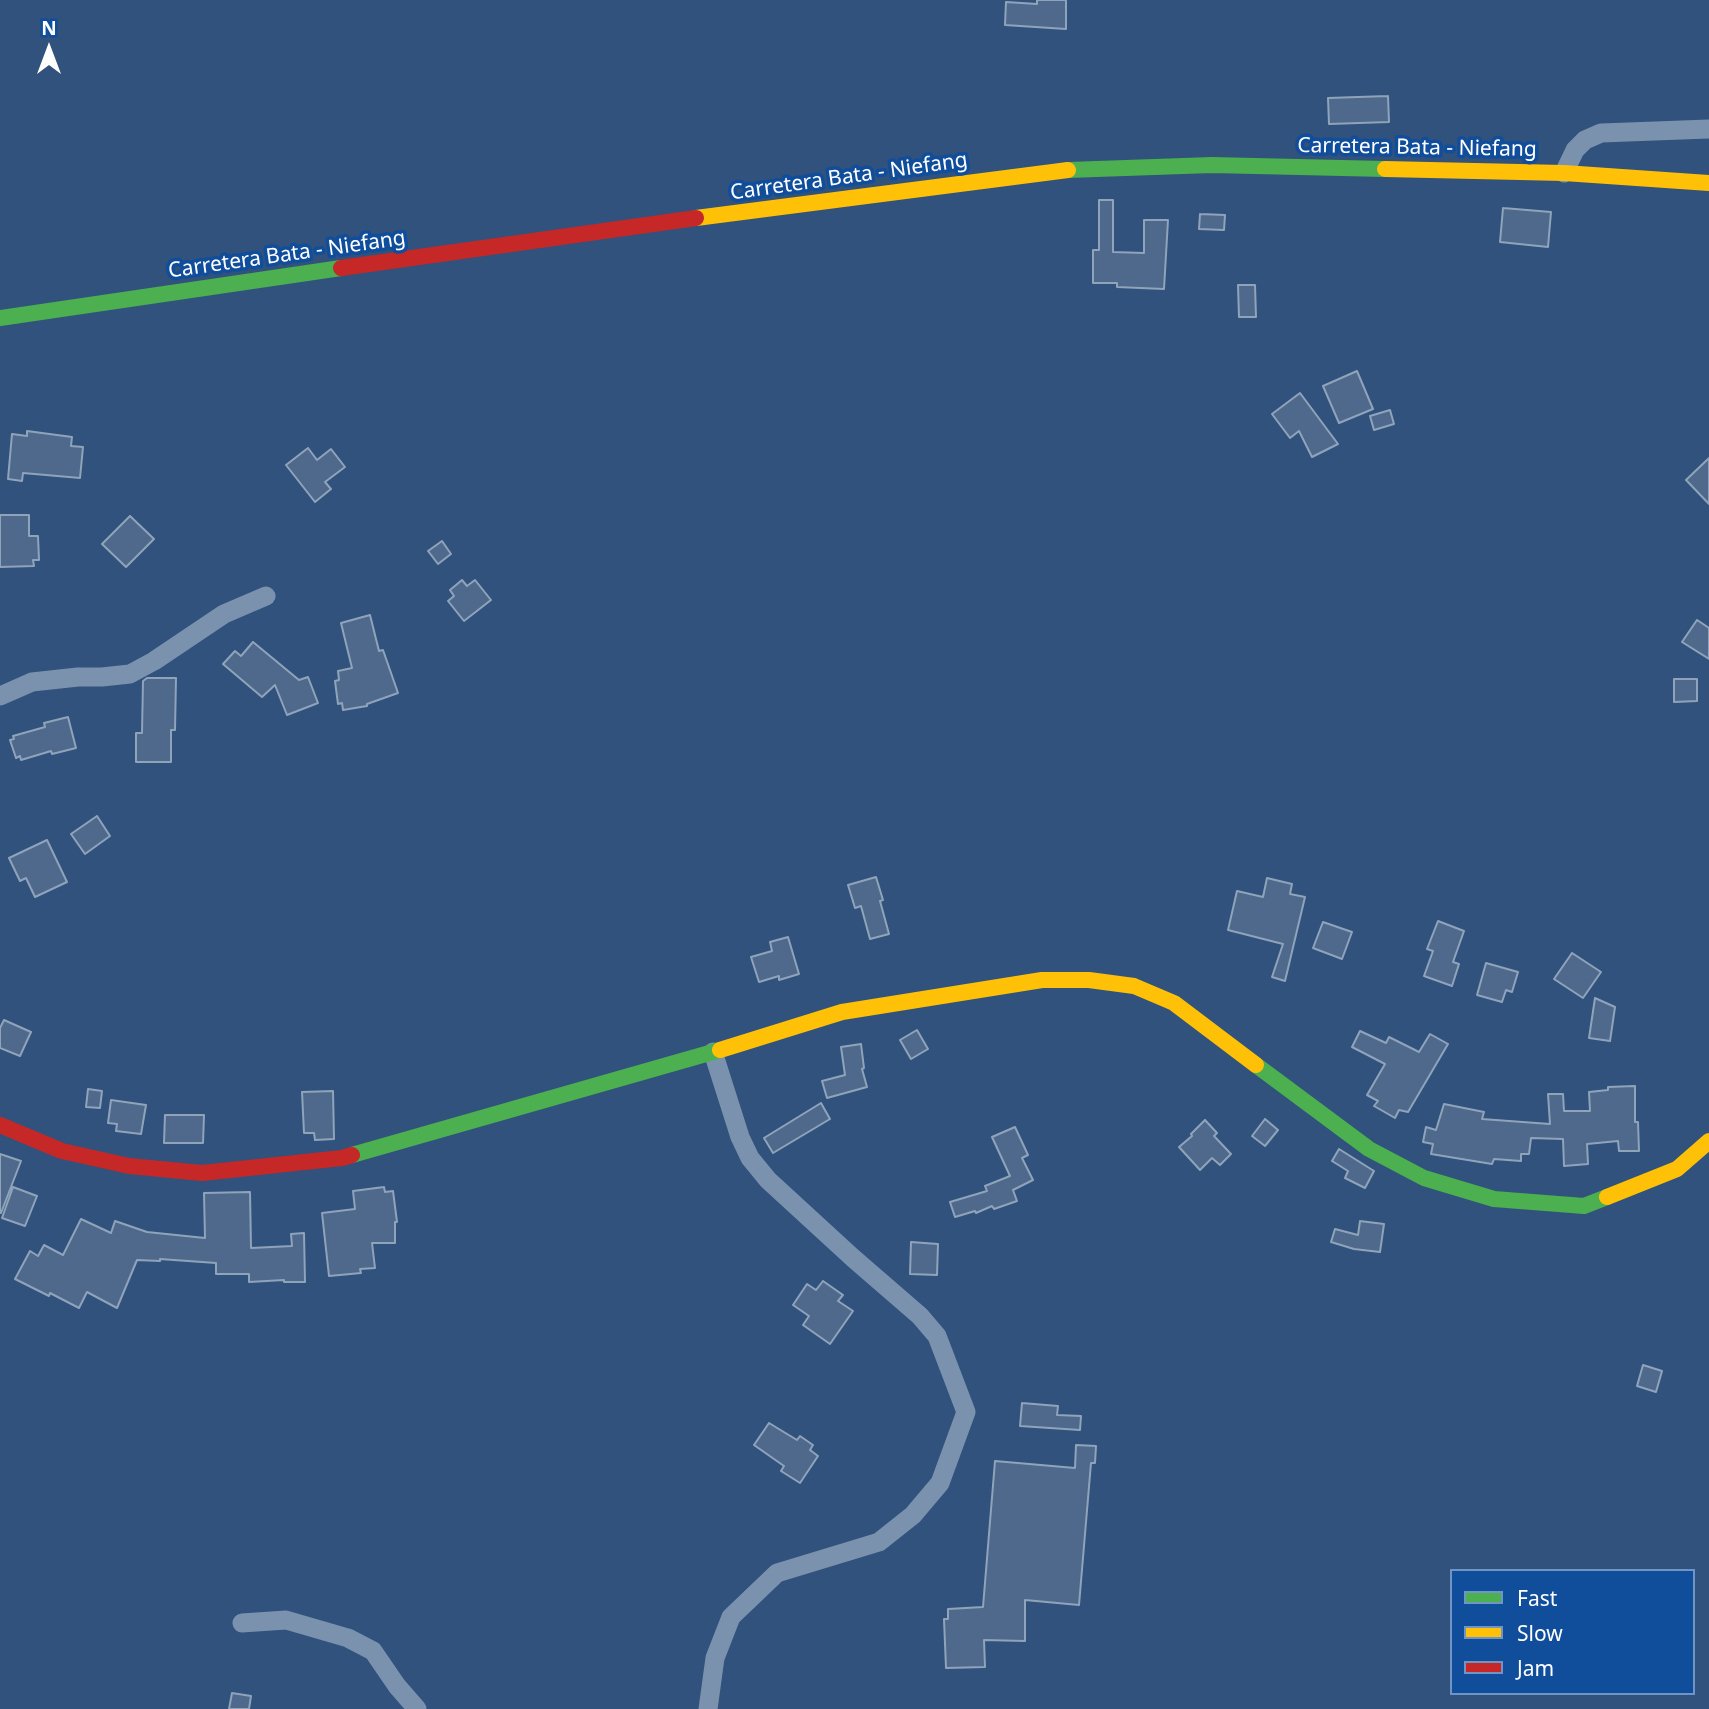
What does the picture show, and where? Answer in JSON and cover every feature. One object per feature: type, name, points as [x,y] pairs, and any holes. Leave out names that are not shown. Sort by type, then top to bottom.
[{"type":"street","points":[[1564,173],[1575,150],[1601,133],[1709,129]]},
{"type":"street","name":"Carretera Bata - Niefang","points":[[0,318],[462,250],[1056,170],[1212,165],[1564,173],[1709,183]]},
{"type":"street","points":[[0,696],[32,682],[130,674],[224,614],[267,596]]},
{"type":"street","points":[[0,1125],[61,1151],[129,1166],[202,1173],[342,1158],[713,1052],[842,1012],[1042,979],[1088,980],[1134,986],[1174,1003],[1369,1149],[1424,1178],[1494,1199],[1584,1206],[1677,1169],[1709,1140]]},
{"type":"street","points":[[708,1709],[715,1658],[731,1617],[777,1573],[879,1542],[913,1515],[940,1483],[967,1412],[937,1336],[920,1316],[768,1180],[750,1158],[740,1137],[713,1052]]},
{"type":"street","points":[[242,1623],[286,1620],[348,1638],[373,1651],[417,1709]]},
{"type":"building","points":[[1037,0],[1066,0],[1066,29],[1005,25],[1006,2],[1037,4]]},
{"type":"building","points":[[1388,96],[1389,122],[1329,124],[1328,98]]},
{"type":"building","points":[[1099,200],[1113,200],[1113,252],[1144,253],[1144,220],[1168,220],[1164,289],[1093,283],[1093,250],[1099,250]]},
{"type":"building","points":[[1503,208],[1551,212],[1548,247],[1500,242]]},
{"type":"building","points":[[1200,214],[1225,215],[1224,230],[1199,229]]},
{"type":"building","points":[[1238,285],[1255,285],[1256,317],[1239,317]]},
{"type":"building","points":[[1357,371],[1373,409],[1339,423],[1323,386]]},
{"type":"building","points":[[1300,393],[1338,444],[1312,457],[1299,431],[1290,438],[1272,414]]},
{"type":"building","points":[[1390,410],[1394,424],[1374,430],[1370,416]]},
{"type":"building","points":[[27,431],[72,437],[71,446],[83,447],[80,478],[23,473],[22,481],[8,479],[12,434],[27,436]]},
{"type":"building","points":[[308,448],[317,460],[331,449],[345,467],[325,482],[331,489],[315,502],[286,465]]},
{"type":"building","points":[[1709,458],[1709,504],[1686,480]]},
{"type":"building","points":[[0,515],[29,515],[29,536],[38,536],[39,560],[33,560],[34,566],[0,567]]},
{"type":"building","points":[[130,516],[154,539],[126,567],[102,544]]},
{"type":"building","points":[[442,541],[451,554],[438,564],[428,551]]},
{"type":"building","points":[[462,580],[467,586],[475,580],[491,600],[464,621],[448,601],[454,596],[450,590]]},
{"type":"building","points":[[370,615],[379,651],[383,650],[398,693],[367,706],[343,710],[342,703],[338,704],[335,681],[339,680],[338,671],[352,668],[341,623]]},
{"type":"building","points":[[1697,620],[1709,628],[1709,659],[1682,642]]},
{"type":"building","points":[[253,642],[299,680],[308,677],[318,703],[287,715],[275,685],[262,697],[223,664],[235,651],[241,656]]},
{"type":"building","points":[[147,678],[176,678],[171,762],[136,762],[136,733],[142,733],[143,681]]},
{"type":"building","points":[[1674,679],[1697,679],[1697,701],[1674,702]]},
{"type":"building","points":[[68,717],[76,748],[52,754],[51,751],[21,760],[20,756],[16,758],[10,740],[14,739],[13,736],[45,727],[44,723]]},
{"type":"building","points":[[97,816],[110,836],[85,854],[71,834]]},
{"type":"building","points":[[47,840],[67,882],[35,897],[26,878],[20,881],[9,858]]},
{"type":"building","points":[[876,877],[889,934],[870,939],[861,906],[855,908],[848,885]]},
{"type":"building","points":[[1267,878],[1292,884],[1290,894],[1305,897],[1285,981],[1272,977],[1283,944],[1228,930],[1237,891],[1263,897]]},
{"type":"building","points":[[1438,921],[1464,931],[1453,962],[1459,964],[1452,986],[1424,976],[1433,951],[1427,949]]},
{"type":"building","points":[[1323,922],[1352,932],[1342,959],[1313,948]]},
{"type":"building","points":[[788,937],[799,974],[759,982],[751,957],[772,951],[770,942]]},
{"type":"building","points":[[1572,953],[1601,972],[1583,998],[1554,979]]},
{"type":"building","points":[[1486,963],[1518,972],[1512,992],[1506,990],[1502,1002],[1477,995]]},
{"type":"building","points":[[1595,998],[1615,1007],[1610,1041],[1589,1038]]},
{"type":"building","points":[[4,1020],[31,1032],[20,1056],[0,1048],[0,1028]]},
{"type":"building","points":[[917,1030],[928,1049],[911,1059],[900,1040]]},
{"type":"building","points":[[1360,1031],[1386,1043],[1389,1037],[1419,1052],[1430,1034],[1448,1044],[1408,1112],[1399,1110],[1395,1118],[1374,1106],[1378,1101],[1367,1095],[1385,1064],[1352,1047]]},
{"type":"building","points":[[861,1044],[862,1069],[867,1087],[827,1098],[822,1081],[845,1075],[841,1047]]},
{"type":"building","points":[[1635,1086],[1635,1122],[1638,1122],[1639,1151],[1619,1151],[1618,1141],[1587,1144],[1588,1164],[1564,1166],[1563,1139],[1531,1138],[1529,1154],[1521,1154],[1521,1161],[1494,1159],[1492,1164],[1431,1154],[1433,1144],[1423,1142],[1426,1127],[1436,1130],[1444,1104],[1484,1112],[1482,1119],[1550,1124],[1548,1094],[1563,1094],[1564,1111],[1590,1111],[1589,1092],[1608,1090],[1608,1087]]},
{"type":"building","points":[[88,1089],[102,1091],[100,1108],[86,1107]]},
{"type":"building","points":[[333,1091],[334,1139],[315,1140],[314,1133],[304,1133],[302,1092]]},
{"type":"building","points":[[111,1100],[146,1105],[141,1134],[116,1131],[117,1124],[108,1123]]},
{"type":"building","points":[[821,1103],[830,1119],[773,1153],[764,1138]]},
{"type":"building","points":[[165,1115],[204,1115],[203,1143],[164,1143]]},
{"type":"building","points":[[1265,1119],[1278,1130],[1265,1146],[1252,1136]]},
{"type":"building","points":[[1205,1120],[1217,1133],[1214,1136],[1231,1154],[1220,1165],[1212,1158],[1200,1170],[1179,1147]]},
{"type":"building","points":[[1015,1127],[1028,1155],[1022,1158],[1033,1180],[1013,1190],[1017,1201],[955,1217],[950,1202],[987,1191],[985,1186],[1010,1176],[992,1137]]},
{"type":"building","points":[[1339,1149],[1374,1171],[1365,1188],[1345,1178],[1348,1171],[1332,1161]]},
{"type":"building","points":[[0,1154],[21,1161],[1,1213],[0,1213]]},
{"type":"building","points":[[13,1187],[37,1196],[25,1226],[2,1218]]},
{"type":"building","points":[[384,1187],[385,1192],[393,1191],[397,1222],[395,1243],[372,1243],[375,1268],[360,1269],[361,1273],[329,1276],[322,1213],[355,1209],[353,1191]]},
{"type":"building","points":[[250,1192],[251,1248],[292,1246],[291,1234],[304,1233],[305,1282],[249,1282],[249,1274],[216,1274],[216,1263],[137,1260],[117,1308],[87,1292],[79,1308],[15,1279],[30,1251],[38,1256],[44,1245],[63,1255],[81,1219],[111,1233],[115,1221],[147,1232],[205,1238],[204,1193]]},
{"type":"building","points":[[1360,1221],[1384,1224],[1380,1252],[1354,1249],[1331,1242],[1335,1229],[1358,1235]]},
{"type":"building","points":[[911,1242],[938,1244],[937,1275],[910,1274]]},
{"type":"building","points":[[823,1281],[843,1295],[838,1301],[853,1311],[830,1344],[803,1325],[809,1316],[793,1305],[807,1284],[816,1290]]},
{"type":"building","points":[[1643,1365],[1662,1371],[1656,1392],[1637,1386]]},
{"type":"building","points":[[1022,1403],[1058,1406],[1057,1415],[1081,1416],[1080,1430],[1020,1426]]},
{"type":"building","points":[[769,1423],[797,1440],[800,1436],[813,1445],[810,1450],[818,1456],[800,1483],[781,1471],[784,1466],[754,1445]]},
{"type":"building","points":[[1076,1445],[1096,1446],[1095,1463],[1091,1463],[1079,1605],[1025,1600],[1025,1641],[984,1640],[985,1667],[946,1668],[944,1619],[948,1619],[948,1609],[983,1607],[995,1461],[1075,1468]]},
{"type":"building","points":[[232,1693],[251,1696],[249,1709],[229,1709]]},
{"type":"traffic: fast","points":[[1068,170],[1212,165],[1385,169]]},
{"type":"traffic: fast","points":[[0,318],[341,268]]},
{"type":"traffic: fast","points":[[352,1155],[720,1050]]},
{"type":"traffic: fast","points":[[1256,1065],[1369,1149],[1424,1178],[1494,1199],[1584,1206],[1607,1197]]},
{"type":"traffic: slow","points":[[1385,169],[1564,173],[1709,183]]},
{"type":"traffic: slow","points":[[696,218],[1068,170]]},
{"type":"traffic: slow","points":[[720,1050],[842,1012],[1042,980],[1089,980],[1134,986],[1174,1003],[1256,1065]]},
{"type":"traffic: slow","points":[[1607,1197],[1677,1169],[1709,1141]]},
{"type":"traffic: jam","points":[[341,268],[696,218]]},
{"type":"traffic: jam","points":[[0,1125],[62,1151],[129,1166],[202,1173],[352,1155]]}]
